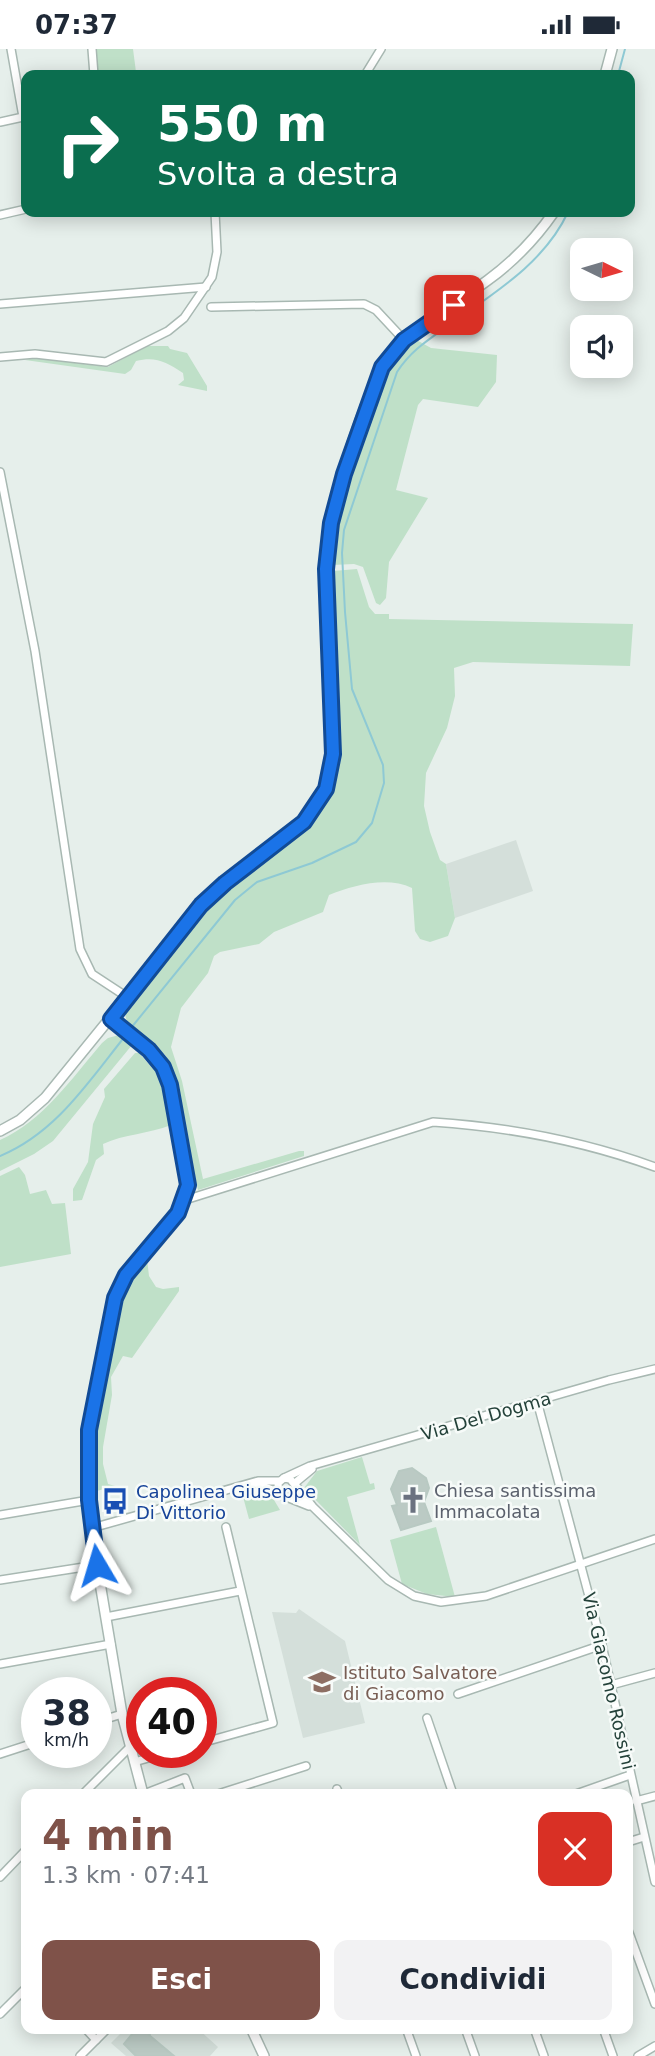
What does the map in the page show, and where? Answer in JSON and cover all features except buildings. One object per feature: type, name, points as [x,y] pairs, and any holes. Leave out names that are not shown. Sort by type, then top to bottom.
[{"type":"street","points":[[11,49],[21,106]]},
{"type":"street","points":[[92,49],[94,70]]},
{"type":"street","points":[[368,70],[381,49]]},
{"type":"street","points":[[606,70],[612,49]]},
{"type":"street","points":[[0,122],[21,117]]},
{"type":"street","points":[[0,215],[21,210]]},
{"type":"street","points":[[0,357],[35,354],[106,362],[176,325],[196,303],[216,265],[215,217]]},
{"type":"street","points":[[0,1131],[20,1120],[45,1098],[201,905],[304,822],[326,789],[333,754],[326,594],[327,555],[331,523],[344,474],[370,396],[382,367],[404,340],[509,263],[539,234],[551,217]]},
{"type":"street","points":[[0,304],[206,287]]},
{"type":"street","points":[[211,307],[364,304],[376,310],[404,340]]},
{"type":"street","points":[[0,472],[35,651],[80,949],[92,974],[126,997]]},
{"type":"street","points":[[111,1019],[158,1059],[167,1075],[187,1174],[185,1200],[178,1213],[126,1275],[115,1298],[89,1430],[89,1500],[92,1528],[126,1730]]},
{"type":"street","points":[[185,1200],[433,1122],[473,1124],[583,1143],[655,1167]]},
{"type":"street","name":"Via Del Dogma","points":[[282,1480],[297,1471],[537,1401],[655,1370]]},
{"type":"street","name":"Via Giacomo Rossini","points":[[537,1401],[602,1645],[644,1837],[651,1845],[655,1882]]},
{"type":"street","points":[[295,1484],[318,1465]]},
{"type":"street","points":[[92,1528],[253,1483],[282,1480],[295,1484],[313,1507],[388,1580],[414,1596],[428,1600],[466,1601],[655,1539]]},
{"type":"street","points":[[278,1492],[282,1480]]},
{"type":"street","points":[[253,1483],[313,1507]]},
{"type":"street","points":[[290,1497],[295,1492],[295,1484]]},
{"type":"street","points":[[0,1515],[89,1500]]},
{"type":"street","points":[[217,1739],[273,1723],[226,1527]]},
{"type":"street","points":[[0,1580],[97,1565]]},
{"type":"street","points":[[106,1617],[240,1591]]},
{"type":"street","points":[[0,1664],[111,1644]]},
{"type":"street","points":[[458,1694],[602,1645]]},
{"type":"street","points":[[611,1685],[655,1673]]},
{"type":"street","points":[[112,1717],[122,1714]]},
{"type":"street","points":[[427,1718],[451,1789]]},
{"type":"street","points":[[0,1754],[21,1747]]},
{"type":"street","points":[[88,1789],[126,1751]]},
{"type":"street","points":[[234,1789],[306,1766]]},
{"type":"street","points":[[136,1768],[142,1789]]},
{"type":"street","points":[[590,1789],[630,1775]]},
{"type":"street","points":[[157,1789],[186,1778],[189,1789]]},
{"type":"street","points":[[636,1801],[655,1796]]},
{"type":"street","points":[[633,1840],[644,1837]]},
{"type":"street","points":[[0,1877],[21,1855]]},
{"type":"street","points":[[633,1944],[655,2004]]},
{"type":"street","points":[[0,2014],[21,1993]]},
{"type":"street","points":[[90,2034],[96,2040]]},
{"type":"street","points":[[80,2056],[102,2034]]},
{"type":"street","points":[[254,2034],[264,2056]]},
{"type":"street","points":[[408,2034],[416,2056]]},
{"type":"street","points":[[467,2034],[475,2056]]},
{"type":"street","points":[[536,2034],[544,2056]]},
{"type":"street","points":[[605,2034],[613,2056]]},
{"type":"street","points":[[638,2056],[655,2046]]},
{"type":"shaded area","points":[[516,840],[533,891],[455,918],[446,864]]},
{"type":"shaded area","name":"Istituto Salvatore di Giacomo","points":[[299,1609],[345,1641],[365,1723],[303,1738],[272,1612],[296,1613]]},
{"type":"shaded area","points":[[120,2034],[204,2034],[218,2047],[210,2056],[126,2056],[111,2043]]},
{"type":"green space","points":[[96,49],[133,49],[136,70],[98,70]]},
{"type":"green space","points":[[413,338],[431,348],[497,355],[496,382],[478,407],[423,399],[418,405],[396,490],[428,498],[389,562],[386,598],[380,605],[376,603],[363,567],[354,564],[332,565],[338,517],[379,387],[397,354]]},
{"type":"green space","points":[[147,346],[168,346],[170,349],[187,353],[207,386],[207,391],[178,385],[184,380],[183,373],[155,360],[136,361],[125,374],[25,360],[34,358],[108,367]]},
{"type":"green space","points":[[357,569],[369,607],[375,614],[389,614],[389,619],[633,624],[630,666],[473,662],[454,668],[455,696],[447,728],[426,773],[424,806],[440,860],[446,864],[455,918],[448,936],[430,942],[420,939],[415,931],[412,888],[381,882],[360,885],[329,895],[323,912],[274,932],[259,944],[220,952],[214,956],[208,973],[181,1008],[171,1047],[182,1081],[203,1179],[299,1151],[304,1151],[304,1156],[198,1190],[172,1072],[166,1056],[127,1022],[124,1010],[205,908],[239,878],[303,831],[329,792],[338,751],[332,575],[333,571]]},
{"type":"green space","points":[[119,1035],[132,1045],[53,1141],[0,1171],[0,1140],[30,1122],[68,1084],[102,1043]]},
{"type":"green space","points":[[135,1053],[139,1053],[161,1078],[171,1125],[103,1144],[104,1154],[96,1160],[82,1200],[73,1201],[73,1189],[88,1162],[93,1124],[105,1097],[104,1089]]},
{"type":"green space","points":[[19,1167],[25,1175],[30,1194],[46,1190],[52,1204],[65,1203],[71,1254],[0,1267],[0,1176]]},
{"type":"green space","points":[[147,1259],[149,1276],[156,1287],[179,1287],[179,1291],[132,1358],[123,1356],[111,1377],[112,1395],[103,1447],[103,1464],[108,1484],[115,1486],[93,1492],[94,1441],[117,1317],[129,1284]]},
{"type":"green space","points":[[362,1457],[370,1484],[374,1483],[375,1489],[347,1497],[360,1545],[304,1488],[317,1471]]},
{"type":"green space","points":[[255,1490],[271,1495],[280,1510],[249,1519],[242,1493]]},
{"type":"green space","points":[[436,1527],[455,1597],[427,1594],[402,1584],[390,1540]]},
{"type":"waterway","points":[[619,70],[625,49]]},
{"type":"waterway","points":[[131,1028],[235,900],[257,882],[312,863],[356,842],[372,823],[384,783],[383,765],[352,689],[342,553],[344,530],[397,372],[422,345],[518,275],[546,246],[565,217]]},
{"type":"waterway","points":[[0,1156],[20,1146],[55,1120],[126,1035]]},
{"type":"place","name":"Chiesa santissima Immacolata","points":[[413,1500]]},
{"type":"place","name":"Capolinea Giuseppe Di Vittorio","points":[[115,1501]]},
{"type":"place","name":"Istituto Salvatore di Giacomo","points":[[322,1682]]},
{"type":"route","points":[[97,1565],[89,1500],[89,1430],[115,1298],[126,1275],[178,1213],[187,1195],[188,1185],[167,1075],[158,1059],[111,1019],[201,905],[304,822],[326,789],[333,754],[326,569],[331,523],[344,474],[382,367],[412,333],[454,305]]}]
